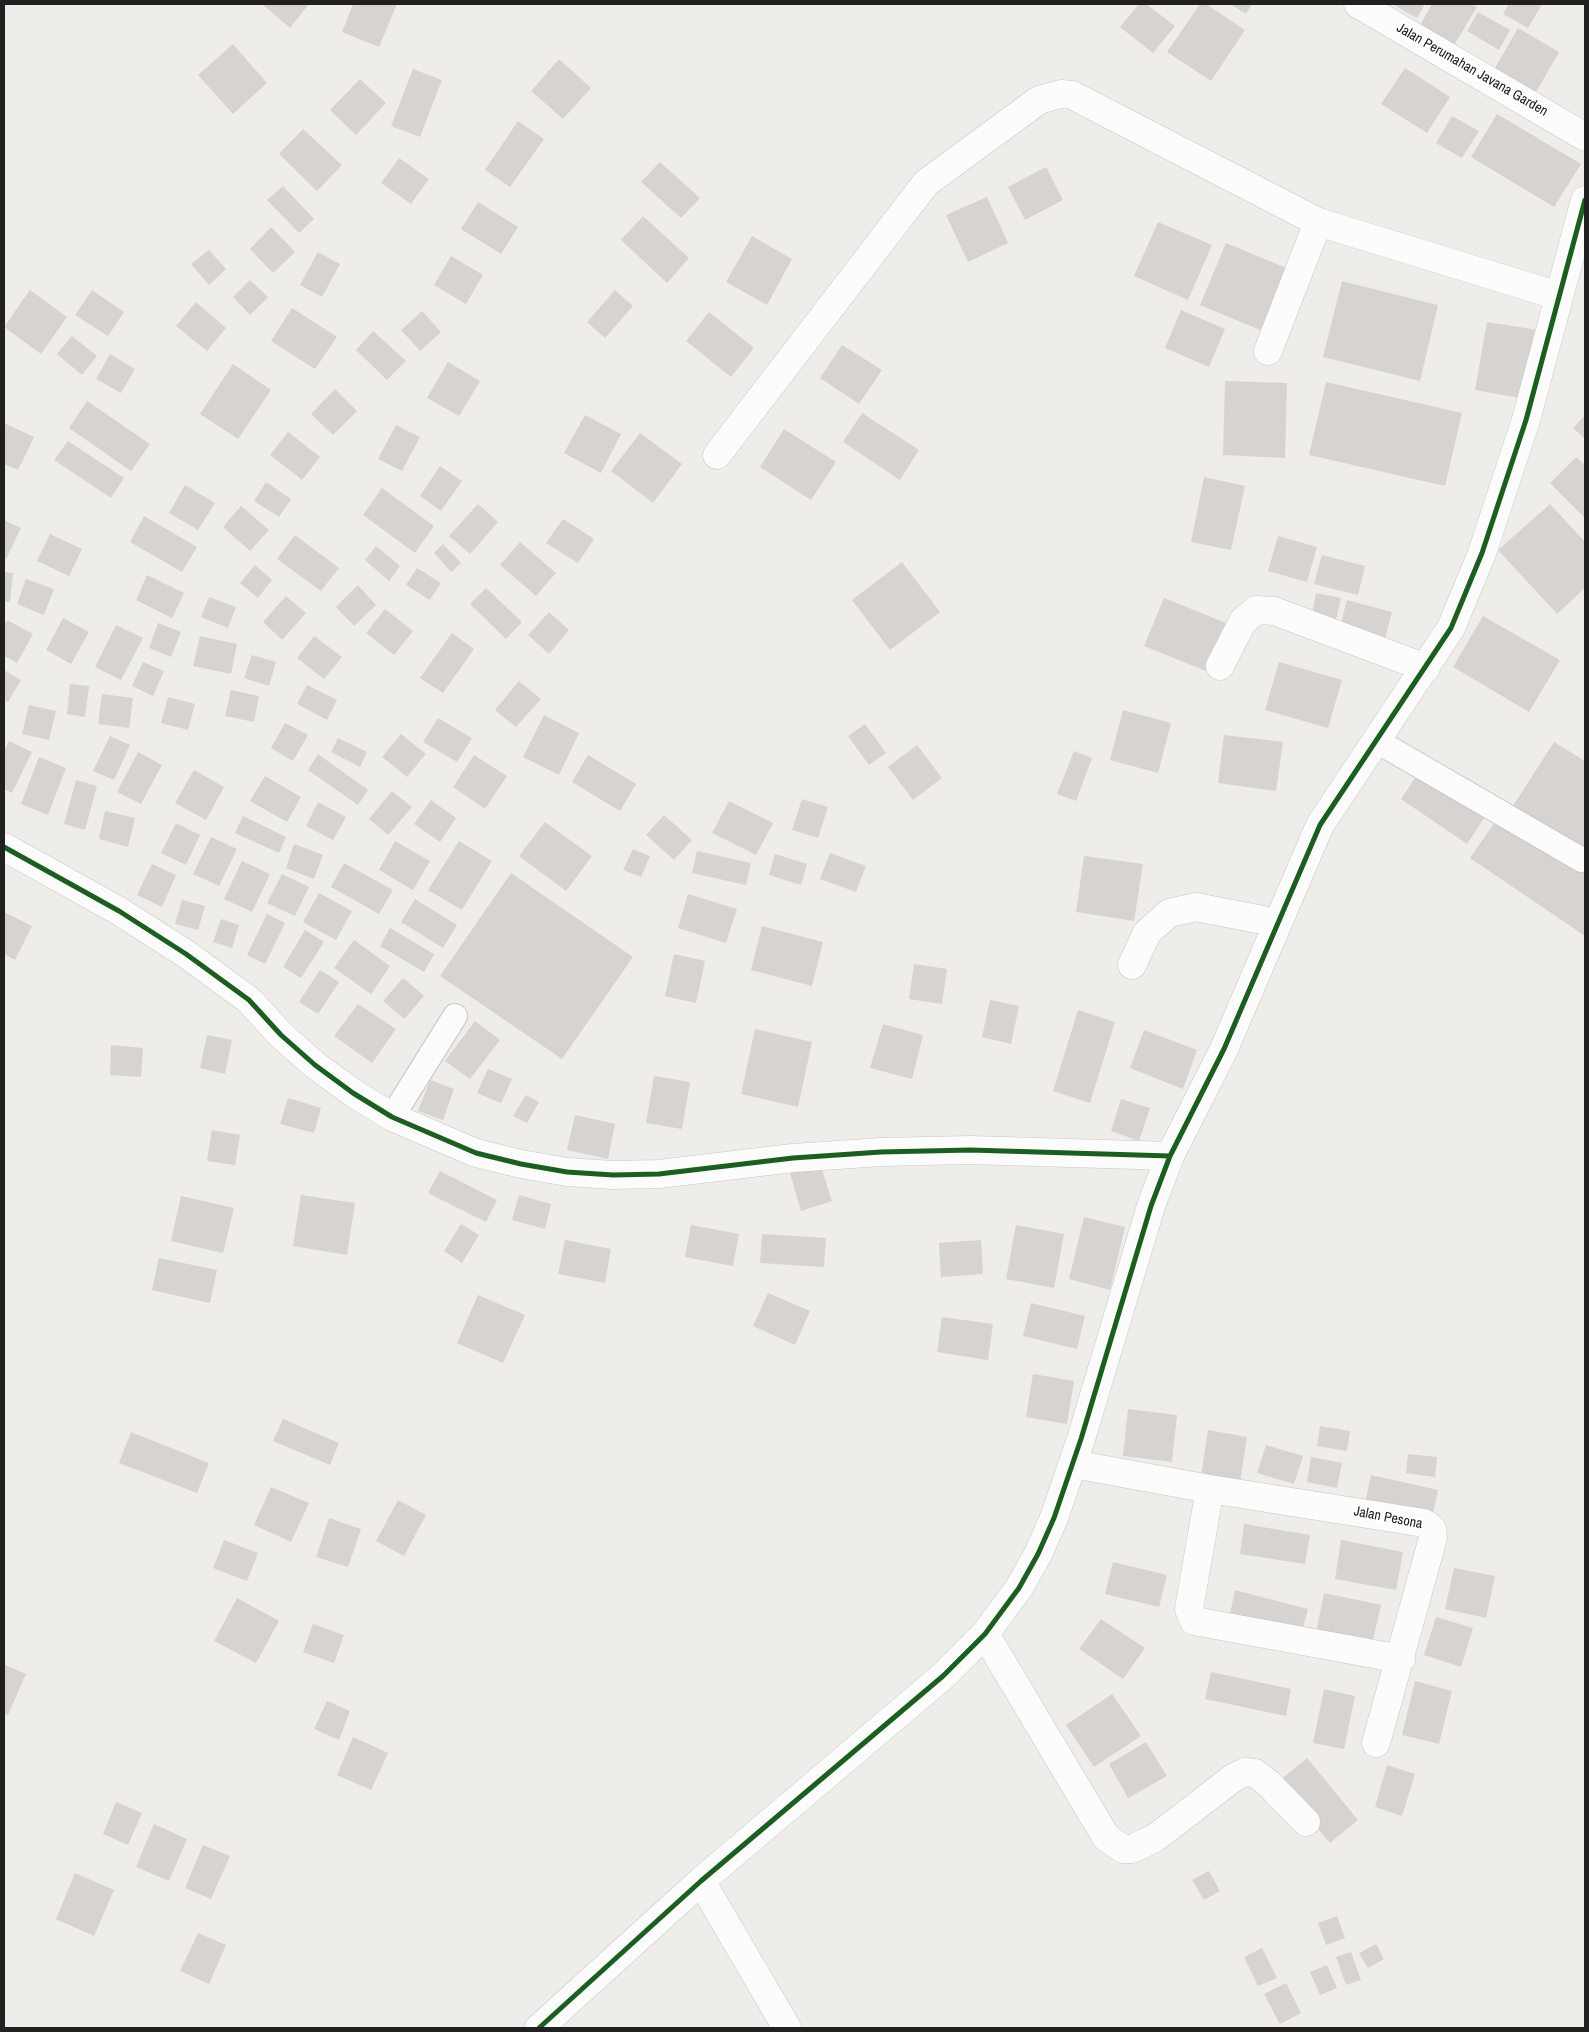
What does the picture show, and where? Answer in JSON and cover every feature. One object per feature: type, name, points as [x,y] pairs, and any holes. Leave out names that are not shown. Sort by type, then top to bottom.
[{"type":"street","name":"Jalan Perumahan Javana Garden","points":[[1358,4],[1585,136]]},
{"type":"street","points":[[717,455],[926,183],[1040,100],[1061,94],[1072,95],[1318,222],[1559,296]]},
{"type":"street","points":[[539,2028],[701,1880],[944,1676],[985,1634],[1019,1588],[1038,1554],[1054,1518],[1073,1464],[1151,1206],[1170,1156],[1224,1049],[1320,825],[1336,798],[1377,741],[1451,628],[1482,553],[1526,420],[1585,200]]},
{"type":"street","points":[[1268,352],[1318,222]]},
{"type":"street","points":[[1220,666],[1243,621],[1256,610],[1274,611],[1426,668]]},
{"type":"street","points":[[4,847],[112,906],[186,954],[249,1000],[281,1035],[315,1065],[352,1093],[392,1117],[433,1136],[485,1155],[567,1172],[613,1175],[659,1174],[793,1158],[881,1152],[970,1150],[1170,1156]]},
{"type":"street","points":[[1132,965],[1147,933],[1169,914],[1196,907],[1278,923]]},
{"type":"street","name":"Jalan Pesona","points":[[1073,1464],[1210,1489],[1424,1523],[1432,1529],[1433,1538],[1401,1659],[1376,1743]]},
{"type":"street","points":[[1210,1489],[1189,1609],[1194,1621],[1206,1625],[1401,1659]]},
{"type":"street","points":[[985,1634],[1106,1837],[1123,1850],[1132,1849],[1155,1838],[1233,1778],[1245,1772],[1254,1773],[1268,1783],[1306,1822]]},
{"type":"street","points":[[701,1880],[787,2028]]},
{"type":"lane","points":[[1377,741],[1582,860]]},
{"type":"lane","points":[[392,1117],[456,1016]]},
{"type":"building","points":[[262,4],[309,4],[290,28]]},
{"type":"building","points":[[353,4],[397,4],[379,47],[342,32]]},
{"type":"building","points":[[1139,4],[1146,4],[1175,26],[1153,53],[1120,27]]},
{"type":"building","points":[[1200,4],[1206,4],[1245,30],[1211,81],[1167,52]]},
{"type":"building","points":[[1230,4],[1252,4],[1246,14]]},
{"type":"building","points":[[1392,4],[1425,4],[1417,18]]},
{"type":"building","points":[[1432,4],[1471,4],[1477,7],[1453,47],[1419,27]]},
{"type":"building","points":[[1509,4],[1542,4],[1528,28],[1503,14]]},
{"type":"building","points":[[1478,12],[1510,30],[1499,50],[1467,31]]},
{"type":"building","points":[[1518,28],[1559,52],[1536,92],[1495,68]]},
{"type":"building","points":[[233,44],[267,83],[233,114],[198,75]]},
{"type":"building","points":[[559,59],[591,88],[563,119],[531,91]]},
{"type":"building","points":[[1405,68],[1450,97],[1427,133],[1381,104]]},
{"type":"building","points":[[413,69],[442,80],[420,137],[391,126]]},
{"type":"building","points":[[360,79],[386,103],[356,135],[330,110]]},
{"type":"building","points":[[1497,114],[1581,164],[1554,207],[1471,157]]},
{"type":"building","points":[[1452,116],[1479,131],[1462,158],[1436,143]]},
{"type":"building","points":[[518,121],[544,139],[510,187],[485,170]]},
{"type":"building","points":[[303,129],[342,165],[317,191],[279,154]]},
{"type":"building","points":[[399,158],[429,179],[411,204],[381,183]]},
{"type":"building","points":[[660,162],[700,198],[681,218],[641,182]]},
{"type":"building","points":[[1046,167],[1063,200],[1025,220],[1008,187]]},
{"type":"building","points":[[283,186],[314,219],[299,233],[267,200]]},
{"type":"building","points":[[987,197],[1008,243],[968,262],[946,215]]},
{"type":"building","points":[[478,202],[518,227],[501,254],[461,229]]},
{"type":"building","points":[[643,216],[689,258],[667,283],[621,240]]},
{"type":"building","points":[[1158,222],[1212,245],[1188,300],[1134,276]]},
{"type":"building","points":[[271,227],[295,252],[273,273],[250,249]]},
{"type":"building","points":[[752,236],[792,259],[767,305],[726,282]]},
{"type":"building","points":[[1226,243],[1296,272],[1270,334],[1200,305]]},
{"type":"building","points":[[209,250],[226,269],[209,285],[191,264]]},
{"type":"building","points":[[318,252],[340,264],[322,297],[300,285]]},
{"type":"building","points":[[451,256],[483,275],[466,304],[434,285]]},
{"type":"building","points":[[250,280],[268,297],[250,315],[233,297]]},
{"type":"building","points":[[1342,281],[1438,305],[1420,381],[1323,357]]},
{"type":"building","points":[[30,290],[67,317],[41,354],[4,327]]},
{"type":"building","points":[[92,290],[124,312],[108,336],[75,315]]},
{"type":"building","points":[[615,290],[633,306],[605,338],[587,322]]},
{"type":"building","points":[[196,302],[226,328],[207,351],[176,326]]},
{"type":"building","points":[[292,308],[337,337],[315,369],[271,341]]},
{"type":"building","points":[[1181,310],[1225,329],[1209,367],[1165,348]]},
{"type":"building","points":[[422,311],[441,332],[420,351],[401,330]]},
{"type":"building","points":[[709,312],[754,348],[731,377],[686,341]]},
{"type":"building","points":[[1487,322],[1538,330],[1526,399],[1475,390]]},
{"type":"building","points":[[373,331],[406,361],[387,380],[356,350]]},
{"type":"building","points":[[72,336],[97,356],[82,375],[57,354]]},
{"type":"building","points":[[842,345],[882,370],[859,404],[820,378]]},
{"type":"building","points":[[110,354],[135,369],[121,393],[96,379]]},
{"type":"building","points":[[448,362],[480,381],[459,416],[427,398]]},
{"type":"building","points":[[233,364],[271,390],[238,439],[200,414]]},
{"type":"building","points":[[1225,381],[1287,383],[1285,458],[1223,455]]},
{"type":"building","points":[[1326,382],[1462,413],[1445,486],[1309,455]]},
{"type":"building","points":[[335,389],[357,411],[333,435],[311,414]]},
{"type":"building","points":[[87,401],[150,444],[131,471],[69,428]]},
{"type":"building","points":[[862,413],[919,450],[900,480],[843,442]]},
{"type":"building","points":[[585,415],[621,434],[601,473],[564,453]]},
{"type":"building","points":[[1585,415],[1585,439],[1573,428]]},
{"type":"building","points":[[4,423],[34,437],[18,470],[4,464]]},
{"type":"building","points":[[396,425],[420,437],[402,471],[378,459]]},
{"type":"building","points":[[784,429],[836,462],[811,500],[760,467]]},
{"type":"building","points":[[288,432],[320,457],[302,480],[270,455]]},
{"type":"building","points":[[640,433],[682,464],[653,503],[611,471]]},
{"type":"building","points":[[68,441],[124,478],[111,498],[54,460]]},
{"type":"building","points":[[1576,457],[1585,465],[1585,518],[1550,483]]},
{"type":"building","points":[[440,466],[462,481],[441,511],[420,496]]},
{"type":"building","points":[[1204,477],[1245,486],[1231,550],[1191,542]]},
{"type":"building","points":[[266,482],[291,499],[279,517],[254,501]]},
{"type":"building","points":[[185,485],[215,503],[198,530],[169,513]]},
{"type":"building","points":[[382,488],[434,526],[415,553],[363,515]]},
{"type":"building","points":[[478,504],[498,522],[470,554],[449,536]]},
{"type":"building","points":[[1550,504],[1585,542],[1585,588],[1557,614],[1498,550]]},
{"type":"building","points":[[241,506],[269,530],[250,551],[223,527]]},
{"type":"building","points":[[144,516],[197,547],[182,572],[130,542]]},
{"type":"building","points":[[563,519],[594,539],[578,563],[546,543]]},
{"type":"building","points":[[4,520],[21,528],[6,559],[4,558]]},
{"type":"building","points":[[50,534],[82,549],[69,576],[37,561]]},
{"type":"building","points":[[295,535],[339,568],[321,591],[277,559]]},
{"type":"building","points":[[1278,536],[1317,547],[1307,582],[1268,571]]},
{"type":"building","points":[[520,542],[556,573],[536,596],[500,565]]},
{"type":"building","points":[[443,544],[461,563],[451,572],[434,553]]},
{"type":"building","points":[[376,546],[400,566],[389,581],[365,560]]},
{"type":"building","points":[[1322,555],[1365,566],[1358,595],[1314,584]]},
{"type":"building","points":[[902,562],[940,612],[890,650],[852,600]]},
{"type":"building","points":[[255,565],[272,580],[258,598],[240,583]]},
{"type":"building","points":[[417,568],[441,583],[430,600],[406,585]]},
{"type":"building","points":[[4,572],[13,573],[10,602],[4,602]]},
{"type":"building","points":[[147,575],[184,593],[172,618],[136,600]]},
{"type":"building","points":[[26,579],[54,589],[44,615],[17,604]]},
{"type":"building","points":[[358,585],[376,605],[354,626],[336,607]]},
{"type":"building","points":[[486,588],[522,622],[506,639],[470,604]]},
{"type":"building","points":[[1316,593],[1341,598],[1334,629],[1310,624]]},
{"type":"building","points":[[286,596],[306,613],[282,640],[263,622]]},
{"type":"building","points":[[209,597],[236,607],[228,628],[201,617]]},
{"type":"building","points":[[1164,598],[1226,623],[1206,671],[1144,646]]},
{"type":"building","points":[[1347,600],[1392,612],[1383,646],[1338,634]]},
{"type":"building","points":[[385,609],[413,631],[394,655],[366,633]]},
{"type":"building","points":[[549,612],[569,630],[549,654],[528,635]]},
{"type":"building","points":[[1483,616],[1560,660],[1529,712],[1453,667]]},
{"type":"building","points":[[63,618],[89,632],[71,664],[46,650]]},
{"type":"building","points":[[7,620],[33,634],[17,663],[4,656],[4,626]]},
{"type":"building","points":[[158,623],[181,632],[171,657],[149,648]]},
{"type":"building","points":[[116,625],[143,638],[121,680],[95,667]]},
{"type":"building","points":[[452,633],[474,649],[443,693],[420,678]]},
{"type":"building","points":[[200,636],[237,644],[231,674],[193,666]]},
{"type":"building","points":[[314,636],[342,657],[324,679],[297,658]]},
{"type":"building","points":[[252,655],[276,662],[269,686],[244,678]]},
{"type":"building","points":[[143,662],[164,671],[153,696],[132,686]]},
{"type":"building","points":[[1279,662],[1342,680],[1328,728],[1265,710]]},
{"type":"building","points":[[4,670],[21,680],[8,702],[4,700]]},
{"type":"building","points":[[519,681],[541,699],[516,727],[495,710]]},
{"type":"building","points":[[70,684],[89,686],[85,717],[67,714]]},
{"type":"building","points":[[307,685],[337,700],[327,720],[297,704]]},
{"type":"building","points":[[231,690],[259,696],[254,722],[225,716]]},
{"type":"building","points":[[102,694],[133,698],[129,728],[98,724]]},
{"type":"building","points":[[168,697],[195,704],[188,730],[161,723]]},
{"type":"building","points":[[29,705],[56,711],[49,740],[22,734]]},
{"type":"building","points":[[1123,710],[1171,723],[1158,773],[1110,760]]},
{"type":"building","points":[[544,715],[579,733],[559,775],[523,757]]},
{"type":"building","points":[[438,718],[472,738],[457,762],[423,742]]},
{"type":"building","points":[[285,723],[308,735],[293,761],[271,748]]},
{"type":"building","points":[[865,724],[886,753],[869,765],[848,736]]},
{"type":"building","points":[[401,734],[426,754],[407,777],[382,757]]},
{"type":"building","points":[[1224,735],[1283,742],[1276,791],[1218,783]]},
{"type":"building","points":[[110,736],[130,745],[114,780],[93,771]]},
{"type":"building","points":[[338,738],[367,752],[360,767],[331,752]]},
{"type":"building","points":[[9,741],[32,752],[12,793],[4,789],[4,751]]},
{"type":"building","points":[[1554,742],[1585,761],[1585,857],[1511,809]]},
{"type":"building","points":[[917,745],[942,778],[913,800],[888,767]]},
{"type":"building","points":[[1074,751],[1092,758],[1076,801],[1057,794]]},
{"type":"building","points":[[138,752],[162,765],[141,804],[117,792]]},
{"type":"building","points":[[318,754],[368,790],[358,805],[308,770]]},
{"type":"building","points":[[474,755],[507,776],[485,809],[453,787]]},
{"type":"building","points":[[588,755],[636,784],[620,811],[572,782]]},
{"type":"building","points":[[39,757],[66,768],[48,815],[21,804]]},
{"type":"building","points":[[1421,769],[1487,814],[1467,844],[1401,799]]},
{"type":"building","points":[[194,770],[224,787],[206,820],[175,803]]},
{"type":"building","points":[[265,776],[301,797],[287,822],[250,801]]},
{"type":"building","points":[[76,780],[97,786],[85,830],[64,824]]},
{"type":"building","points":[[392,791],[412,807],[388,835],[369,819]]},
{"type":"building","points":[[802,799],[828,807],[818,838],[792,830]]},
{"type":"building","points":[[431,800],[456,818],[440,842],[414,824]]},
{"type":"building","points":[[729,801],[773,823],[756,855],[712,833]]},
{"type":"building","points":[[318,802],[346,817],[333,840],[306,826]]},
{"type":"building","points":[[105,811],[135,818],[128,847],[99,839]]},
{"type":"building","points":[[664,815],[692,840],[674,860],[646,835]]},
{"type":"building","points":[[243,816],[286,837],[279,853],[235,833]]},
{"type":"building","points":[[1499,816],[1585,874],[1585,936],[1470,858]]},
{"type":"building","points":[[545,822],[592,856],[566,891],[519,856]]},
{"type":"building","points":[[176,823],[200,835],[186,865],[161,853]]},
{"type":"building","points":[[211,837],[237,849],[219,886],[193,874]]},
{"type":"building","points":[[395,841],[430,861],[413,890],[379,870]]},
{"type":"building","points":[[459,841],[492,861],[462,910],[428,890]]},
{"type":"building","points":[[294,844],[323,855],[314,879],[286,868]]},
{"type":"building","points":[[633,849],[650,856],[641,877],[623,870]]},
{"type":"building","points":[[697,851],[751,863],[746,885],[692,873]]},
{"type":"building","points":[[830,853],[866,866],[856,892],[820,879]]},
{"type":"building","points":[[775,854],[807,864],[801,885],[769,875]]},
{"type":"building","points":[[1084,856],[1143,864],[1134,921],[1076,912]]},
{"type":"building","points":[[242,861],[270,874],[252,912],[224,899]]},
{"type":"building","points":[[344,863],[393,890],[379,914],[331,887]]},
{"type":"building","points":[[152,864],[176,875],[162,907],[137,895]]},
{"type":"building","points":[[511,873],[633,957],[562,1059],[440,976]]},
{"type":"building","points":[[282,874],[309,887],[295,916],[267,903]]},
{"type":"building","points":[[319,893],[352,911],[336,940],[303,922]]},
{"type":"building","points":[[688,894],[737,909],[726,943],[678,928]]},
{"type":"building","points":[[415,899],[457,925],[443,948],[401,922]]},
{"type":"building","points":[[182,900],[205,906],[198,930],[175,924]]},
{"type":"building","points":[[4,912],[32,926],[15,960],[4,954]]},
{"type":"building","points":[[267,914],[285,923],[265,964],[247,955]]},
{"type":"building","points":[[221,919],[239,925],[232,948],[213,942]]},
{"type":"building","points":[[762,926],[823,942],[812,986],[751,970]]},
{"type":"building","points":[[390,928],[434,954],[424,972],[380,946]]},
{"type":"building","points":[[305,930],[324,942],[301,978],[283,967]]},
{"type":"building","points":[[354,940],[390,966],[371,994],[334,968]]},
{"type":"building","points":[[674,954],[705,961],[696,1003],[665,996]]},
{"type":"building","points":[[914,964],[947,969],[942,1004],[909,999]]},
{"type":"building","points":[[320,970],[339,982],[318,1014],[299,1002]]},
{"type":"building","points":[[403,978],[424,996],[404,1019],[383,1001]]},
{"type":"building","points":[[990,1000],[1019,1006],[1011,1044],[982,1037]]},
{"type":"building","points":[[358,1004],[396,1029],[372,1063],[334,1036]]},
{"type":"building","points":[[1078,1010],[1115,1022],[1090,1103],[1053,1091]]},
{"type":"building","points":[[475,1021],[500,1040],[470,1079],[445,1061]]},
{"type":"building","points":[[883,1024],[923,1035],[912,1079],[870,1068]]},
{"type":"building","points":[[755,1029],[812,1042],[798,1107],[741,1094]]},
{"type":"building","points":[[1144,1030],[1197,1050],[1183,1089],[1130,1068]]},
{"type":"building","points":[[207,1035],[232,1040],[225,1074],[200,1068]]},
{"type":"building","points":[[111,1045],[143,1048],[141,1077],[110,1075]]},
{"type":"building","points":[[488,1069],[512,1079],[501,1103],[477,1093]]},
{"type":"building","points":[[654,1076],[690,1082],[682,1129],[646,1123]]},
{"type":"building","points":[[430,1080],[454,1089],[443,1120],[418,1111]]},
{"type":"building","points":[[526,1095],[539,1102],[527,1123],[513,1116]]},
{"type":"building","points":[[288,1098],[321,1108],[314,1133],[280,1124]]},
{"type":"building","points":[[1121,1099],[1150,1108],[1139,1141],[1111,1131]]},
{"type":"building","points":[[575,1115],[615,1124],[608,1159],[567,1150]]},
{"type":"building","points":[[212,1130],[240,1135],[235,1165],[207,1161]]},
{"type":"building","points":[[820,1164],[832,1201],[801,1211],[790,1173]]},
{"type":"building","points":[[440,1171],[497,1200],[486,1222],[428,1193]]},
{"type":"building","points":[[301,1195],[355,1203],[347,1255],[293,1246]]},
{"type":"building","points":[[519,1195],[551,1204],[545,1229],[512,1220]]},
{"type":"building","points":[[181,1196],[234,1208],[223,1253],[171,1241]]},
{"type":"building","points":[[1084,1217],[1125,1227],[1110,1290],[1069,1279]]},
{"type":"building","points":[[461,1224],[479,1235],[462,1263],[444,1251]]},
{"type":"building","points":[[691,1225],[739,1234],[733,1266],[685,1257]]},
{"type":"building","points":[[1016,1225],[1064,1234],[1054,1288],[1006,1279]]},
{"type":"building","points":[[762,1234],[826,1238],[824,1267],[760,1263]]},
{"type":"building","points":[[565,1240],[611,1249],[605,1283],[558,1274]]},
{"type":"building","points":[[981,1240],[983,1274],[941,1277],[939,1243]]},
{"type":"building","points":[[159,1258],[217,1270],[210,1303],[152,1290]]},
{"type":"building","points":[[768,1293],[810,1311],[795,1345],[753,1326]]},
{"type":"building","points":[[478,1295],[525,1315],[503,1363],[457,1343]]},
{"type":"building","points":[[1031,1303],[1085,1316],[1077,1349],[1023,1336]]},
{"type":"building","points":[[942,1317],[993,1324],[988,1360],[937,1352]]},
{"type":"building","points":[[1033,1374],[1074,1381],[1067,1424],[1026,1417]]},
{"type":"building","points":[[1128,1409],[1177,1415],[1172,1462],[1123,1456]]},
{"type":"building","points":[[283,1419],[339,1443],[330,1465],[273,1441]]},
{"type":"building","points":[[1320,1426],[1350,1431],[1347,1451],[1317,1446]]},
{"type":"building","points":[[1208,1430],[1247,1437],[1240,1483],[1201,1477]]},
{"type":"building","points":[[131,1432],[209,1463],[197,1493],[119,1463]]},
{"type":"building","points":[[1266,1445],[1303,1456],[1294,1484],[1257,1473]]},
{"type":"building","points":[[1408,1454],[1437,1457],[1435,1477],[1406,1473]]},
{"type":"building","points":[[1311,1457],[1342,1463],[1337,1488],[1307,1482]]},
{"type":"building","points":[[1371,1475],[1438,1490],[1433,1514],[1366,1499]]},
{"type":"building","points":[[271,1487],[309,1503],[291,1542],[254,1525]]},
{"type":"building","points":[[398,1500],[426,1515],[404,1556],[376,1541]]},
{"type":"building","points":[[329,1518],[361,1529],[348,1567],[316,1557]]},
{"type":"building","points":[[1244,1524],[1310,1535],[1305,1564],[1240,1554]]},
{"type":"building","points":[[224,1540],[258,1553],[247,1581],[213,1568]]},
{"type":"building","points":[[1341,1540],[1403,1552],[1396,1590],[1335,1579]]},
{"type":"building","points":[[1113,1562],[1167,1575],[1159,1607],[1105,1594]]},
{"type":"building","points":[[1454,1568],[1495,1576],[1486,1618],[1445,1609]]},
{"type":"building","points":[[1235,1590],[1308,1609],[1302,1632],[1230,1614]]},
{"type":"building","points":[[1324,1593],[1381,1605],[1371,1649],[1315,1637]]},
{"type":"building","points":[[237,1598],[279,1621],[256,1663],[214,1641]]},
{"type":"building","points":[[1436,1617],[1473,1628],[1461,1667],[1424,1655]]},
{"type":"building","points":[[1101,1619],[1145,1648],[1123,1679],[1079,1649]]},
{"type":"building","points":[[313,1624],[344,1635],[334,1663],[303,1652]]},
{"type":"building","points":[[5,1665],[26,1674],[8,1715],[4,1714]]},
{"type":"building","points":[[1211,1672],[1291,1689],[1286,1716],[1205,1699]]},
{"type":"building","points":[[1415,1681],[1452,1691],[1439,1744],[1402,1735]]},
{"type":"building","points":[[1324,1689],[1355,1696],[1344,1749],[1313,1743]]},
{"type":"building","points":[[1112,1694],[1141,1736],[1094,1767],[1066,1725]]},
{"type":"building","points":[[327,1701],[350,1711],[339,1740],[314,1729]]},
{"type":"building","points":[[353,1737],[388,1753],[371,1790],[337,1775]]},
{"type":"building","points":[[1146,1742],[1167,1776],[1128,1798],[1109,1764]]},
{"type":"building","points":[[1307,1758],[1358,1820],[1330,1843],[1278,1782]]},
{"type":"building","points":[[1387,1765],[1415,1774],[1402,1816],[1375,1807]]},
{"type":"building","points":[[116,1802],[142,1813],[128,1845],[103,1834]]},
{"type":"building","points":[[154,1824],[187,1839],[169,1881],[136,1867]]},
{"type":"building","points":[[203,1845],[230,1856],[211,1899],[185,1888]]},
{"type":"building","points":[[1209,1871],[1220,1891],[1204,1900],[1192,1880]]},
{"type":"building","points":[[75,1873],[114,1890],[94,1936],[56,1919]]},
{"type":"building","points":[[1337,1916],[1345,1938],[1326,1945],[1318,1923]]},
{"type":"building","points":[[198,1933],[226,1945],[209,1984],[180,1971]]},
{"type":"building","points":[[1376,1944],[1384,1959],[1368,1968],[1359,1953]]},
{"type":"building","points":[[1262,1948],[1277,1978],[1258,1986],[1244,1957]]},
{"type":"building","points":[[1351,1952],[1361,1980],[1346,1985],[1336,1957]]},
{"type":"building","points":[[1327,1965],[1337,1988],[1320,1995],[1310,1972]]},
{"type":"building","points":[[1286,1983],[1301,2013],[1280,2024],[1264,1994]]},
{"type":"cycle path","points":[[539,2028],[701,1881],[943,1676],[985,1634],[1019,1588],[1038,1554],[1054,1518],[1081,1439],[1151,1206],[1170,1156],[1224,1049],[1320,825],[1451,628],[1482,553],[1526,420],[1585,200]]},
{"type":"cycle path","points":[[4,847],[119,911],[186,954],[249,1000],[281,1035],[315,1065],[353,1093],[392,1117],[476,1153],[521,1164],[567,1172],[613,1175],[659,1174],[793,1158],[881,1152],[970,1150],[1170,1156]]}]
